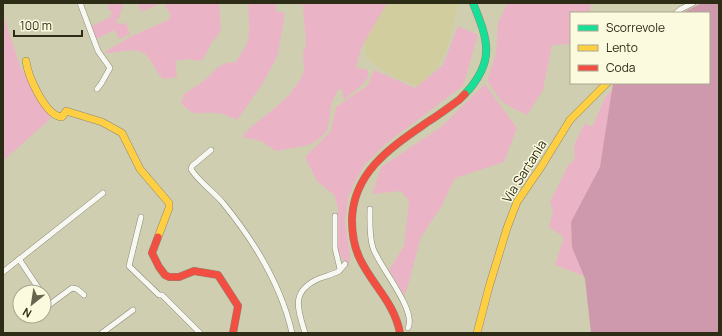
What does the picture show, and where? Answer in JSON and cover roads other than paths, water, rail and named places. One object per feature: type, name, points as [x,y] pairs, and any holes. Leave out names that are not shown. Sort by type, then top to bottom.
[{"type":"street","points":[[80,3],[98,51],[110,68],[106,78],[97,89]]},
{"type":"street","points":[[408,328],[399,329],[388,302],[355,248],[351,215],[355,198],[367,174],[380,158],[403,139],[459,100],[474,85],[479,77],[486,57],[486,42],[474,3]]},
{"type":"street","points":[[677,12],[693,3]]},
{"type":"street","points":[[26,61],[28,72],[42,100],[51,112],[59,117],[66,111],[88,117],[111,126],[122,133],[140,170],[169,204],[169,208],[152,254],[158,268],[171,278],[178,278],[193,271],[218,275],[238,306],[233,333]]},
{"type":"street","name":"Via Sartania","points":[[477,333],[507,228],[517,202],[570,120],[606,84]]},
{"type":"street","points":[[211,150],[192,166],[191,169],[235,218],[265,263],[289,320],[292,333]]},
{"type":"street","points":[[3,272],[103,193]]},
{"type":"street","points":[[370,208],[372,247],[383,269],[401,295],[410,318],[410,324],[403,333]]},
{"type":"street","points":[[335,216],[335,248],[339,271]]},
{"type":"street","points":[[141,217],[129,266],[159,295],[162,295],[200,333]]},
{"type":"street","points":[[19,259],[36,284]]},
{"type":"street","points":[[305,333],[297,302],[298,297],[308,285],[318,279],[339,271],[345,264]]},
{"type":"street","points":[[52,303],[72,288],[77,289],[84,295]]},
{"type":"street","points":[[102,333],[133,310]]}]
